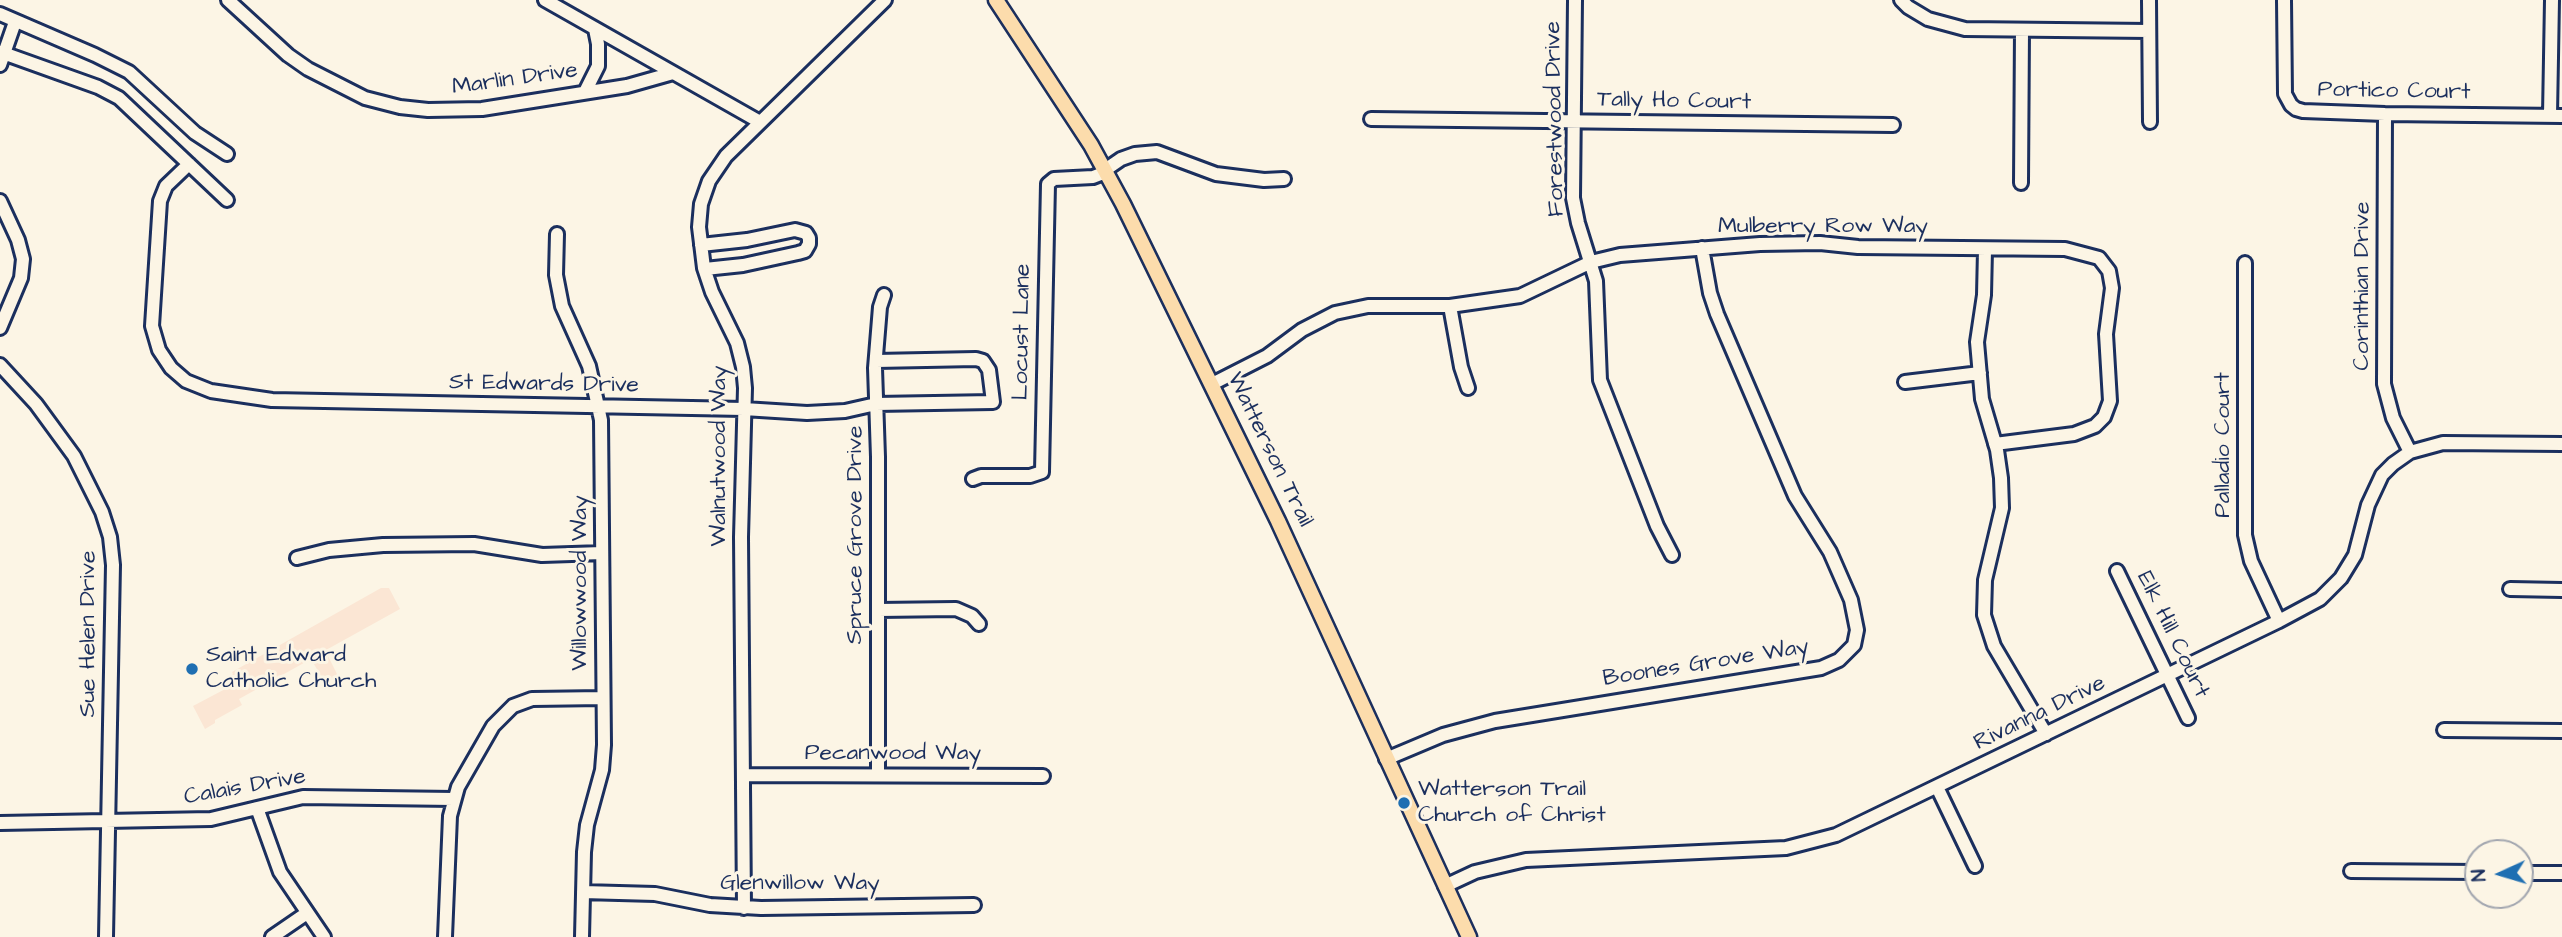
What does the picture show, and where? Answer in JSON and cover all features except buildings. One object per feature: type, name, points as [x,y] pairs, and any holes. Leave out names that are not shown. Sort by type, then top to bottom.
[{"type":"main road","name":"Watterson Trail","points":[[996,0],[1106,171],[1278,521],[1469,937]]},
{"type":"street","name":"Marlin Drive","points":[[228,0],[288,55],[308,69],[365,98],[400,107],[462,111],[627,86],[673,73]]},
{"type":"street","points":[[545,0],[760,122]]},
{"type":"street","name":"Forestwood Drive","points":[[1575,0],[1573,198],[1596,281],[1600,380],[1657,526],[1672,555]]},
{"type":"street","points":[[1901,0],[1908,7],[1944,24],[1965,29],[2149,31]]},
{"type":"street","points":[[2149,0],[2150,122]]},
{"type":"street","name":"Portico Court","points":[[2284,0],[2285,94],[2291,105],[2303,111],[2556,116]]},
{"type":"street","points":[[2552,0],[2556,116]]},
{"type":"street","name":"Walnutwood Way","points":[[744,908],[741,537],[745,388],[740,355],[705,269],[699,218],[709,181],[726,156],[876,3]]},
{"type":"street","points":[[0,14],[13,26],[95,55],[129,72],[195,133],[227,154]]},
{"type":"street","points":[[13,26],[2,55],[109,92],[129,107],[228,200]]},
{"type":"street","points":[[585,92],[597,66],[598,44],[595,29]]},
{"type":"street","points":[[2021,183],[2022,30]]},
{"type":"street","name":"Corinthian Drive","points":[[2385,114],[2384,384],[2393,418],[2410,452]]},
{"type":"street","name":"Tally Ho Court","points":[[1371,119],[1893,125]]},
{"type":"street","points":[[1106,171],[1121,159],[1135,154],[1157,152],[1216,174],[1264,180],[1283,179]]},
{"type":"street","name":"St Edwards Drive","points":[[189,164],[166,186],[160,201],[152,315],[159,351],[172,368],[186,381],[211,391],[272,400],[827,413],[876,404],[993,402],[989,370],[983,361],[876,360]]},
{"type":"street","name":"Locust Lane","points":[[973,479],[981,475],[1030,476],[1042,471],[1048,184],[1054,178],[1093,177],[1106,171]]},
{"type":"street","points":[[0,201],[18,240],[23,259],[19,284],[0,328]]},
{"type":"street","points":[[701,245],[747,240],[795,230],[801,230],[809,237],[810,244],[805,251],[743,265],[705,269]]},
{"type":"street","name":"Willowwood Way","points":[[556,234],[556,275],[562,306],[589,366],[601,420],[602,769],[587,825],[582,937]]},
{"type":"street","name":"Mulberry Row Way","points":[[1212,384],[1267,356],[1302,330],[1335,313],[1368,306],[1450,306],[1520,296],[1591,262],[1620,255],[1820,243],[1858,247],[2065,249],[2099,258],[2109,271],[2112,288],[2106,334],[2110,401],[2104,417],[2095,426],[2074,434],[1995,444]]},
{"type":"street","name":"Boones Grove Way","points":[[1387,759],[1443,735],[1495,721],[1821,668],[1839,660],[1854,645],[1857,630],[1852,600],[1830,552],[1795,496],[1783,470],[1717,314],[1710,293],[1702,248]]},
{"type":"street","points":[[1985,250],[1984,295],[1977,342],[1982,398],[2001,478],[2001,508],[1985,580],[1984,615],[1994,646],[2046,734]]},
{"type":"street","name":"Palladio Court","points":[[2245,263],[2245,536],[2252,561],[2279,621]]},
{"type":"street","name":"Spruce Grove Drive","points":[[878,775],[876,360],[880,307],[884,295]]},
{"type":"street","points":[[1450,306],[1461,367],[1468,388]]},
{"type":"street","name":"Sue Helen Drive","points":[[0,365],[36,404],[74,456],[102,512],[110,537],[113,565],[106,937]]},
{"type":"street","points":[[1905,382],[1979,373]]},
{"type":"street","name":"Rivanna Drive","points":[[1445,886],[1475,872],[1538,858],[1746,851],[1801,846],[1836,835],[2320,599],[2341,578],[2355,555],[2374,490],[2387,470],[2410,452],[2443,443],[2562,444]]},
{"type":"street","points":[[297,558],[329,550],[383,545],[474,544],[542,555],[602,553]]},
{"type":"street","name":"Elk Hill Court","points":[[2117,571],[2188,718]]},
{"type":"street","points":[[2510,589],[2562,590]]},
{"type":"street","points":[[878,610],[956,609],[972,616],[979,624]]},
{"type":"street","points":[[445,937],[449,830],[454,799],[458,787],[493,726],[513,705],[540,698],[603,698]]},
{"type":"street","points":[[2444,730],[2562,731]]},
{"type":"street","name":"Pecanwood Way","points":[[743,775],[1042,776]]},
{"type":"street","points":[[1937,787],[1975,866]]},
{"type":"street","name":"Calais Drive","points":[[0,823],[211,819],[303,797],[454,799]]},
{"type":"street","points":[[257,808],[280,872],[324,937]]},
{"type":"street","points":[[2351,871],[2464,873]]},
{"type":"street","points":[[2534,873],[2562,873]]},
{"type":"street","name":"Glenwillow Way","points":[[583,892],[655,894],[710,905],[744,908],[974,905]]},
{"type":"street","points":[[272,937],[307,913]]},
{"type":"shaded area","points":[[381,588],[389,588],[400,609],[317,655],[326,652],[338,676],[325,683],[311,659],[239,699],[242,705],[215,720],[215,723],[205,729],[193,706],[229,687],[228,677],[232,672]]},
{"type":"place","name":"Saint Edward Catholic Church","points":[[192,669]]},
{"type":"place","name":"Watterson Trail Church of Christ","points":[[1404,803]]}]
